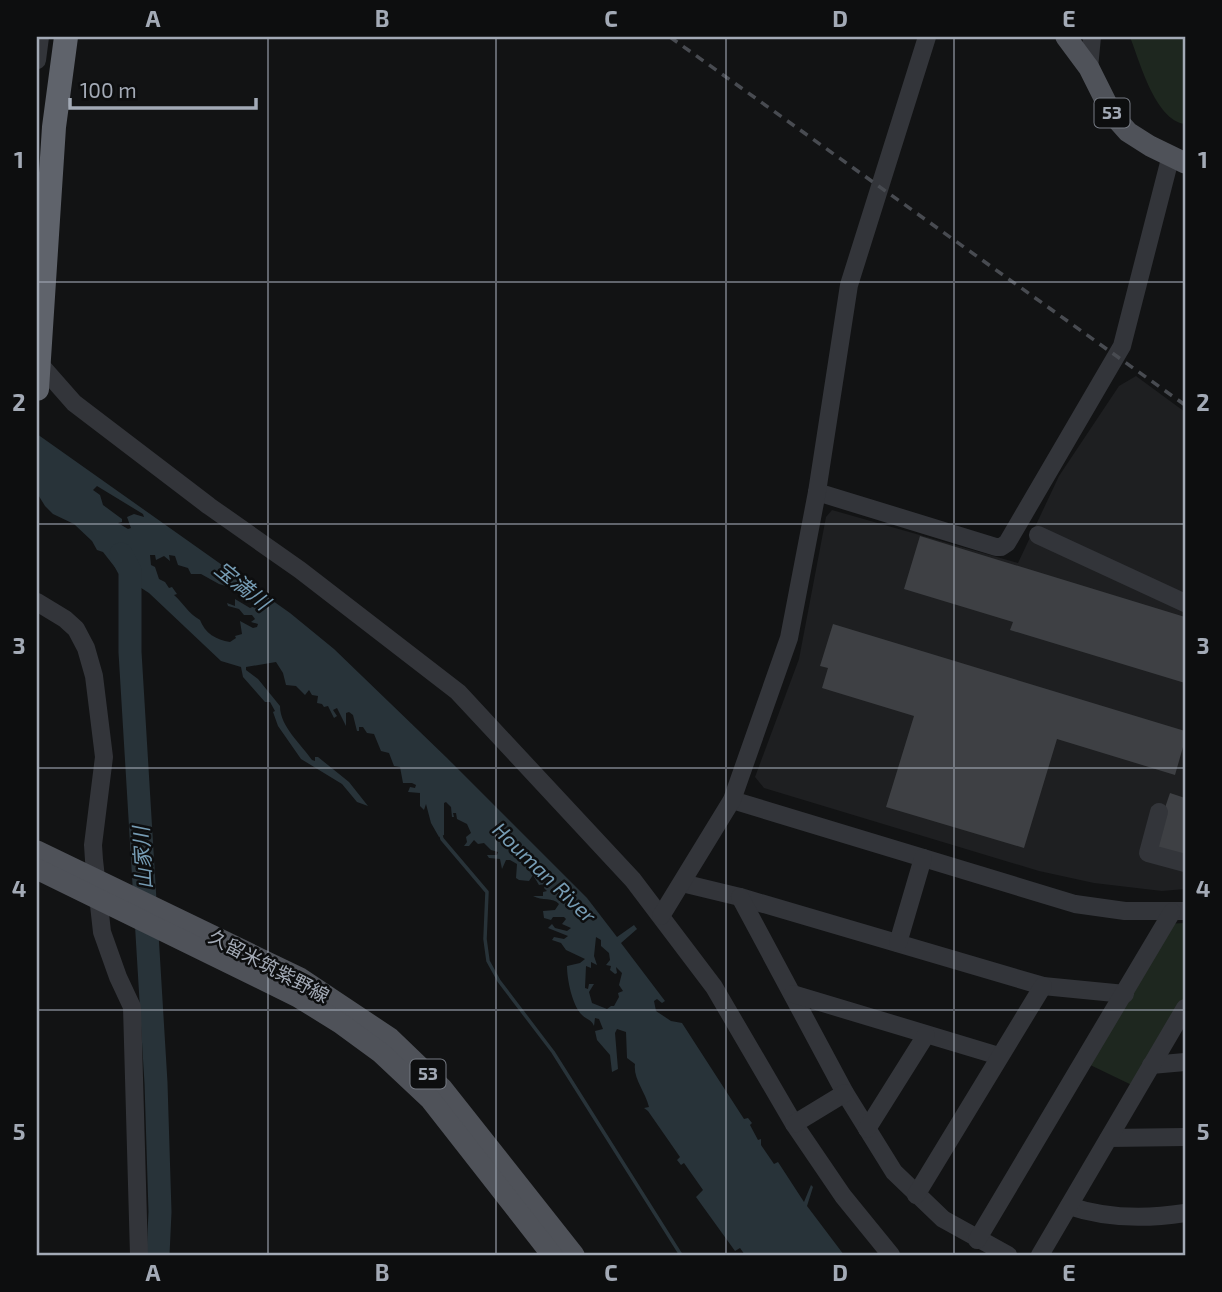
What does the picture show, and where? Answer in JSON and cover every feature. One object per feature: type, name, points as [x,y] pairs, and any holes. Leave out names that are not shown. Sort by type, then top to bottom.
[{"type":"highway","points":[[37,389],[54,127],[66,37]]},
{"type":"main road","name":"53","points":[[1066,37],[1089,68],[1112,114],[1128,132],[1178,159]]},
{"type":"main road","name":"久留米筑紫野線","points":[[37,851],[64,874],[232,954],[300,978],[390,1038],[442,1088],[574,1255]]},
{"type":"main road","name":"久留米筑紫野線","points":[[37,869],[64,874]]},
{"type":"main road","name":"久留米筑紫野線","points":[[232,954],[340,1023],[381,1053],[430,1099],[552,1255]]},
{"type":"street","points":[[37,60],[40,37]]},
{"type":"street","points":[[661,916],[732,800],[789,638],[817,492],[849,285],[928,37]]},
{"type":"street","points":[[1089,68],[1092,37]]},
{"type":"street","points":[[817,492],[996,547],[1007,543],[1122,346],[1178,159]]},
{"type":"street","points":[[37,361],[74,403],[209,506],[311,578],[458,692],[633,880],[661,916],[713,987],[794,1124],[843,1196],[891,1255]]},
{"type":"street","points":[[1038,535],[1185,603]]},
{"type":"street","points":[[37,602],[76,629],[86,648],[94,676],[104,757],[93,853],[102,932],[132,1007],[139,1255]]},
{"type":"street","points":[[732,800],[1075,904],[1125,911],[1178,912]]},
{"type":"street","points":[[1159,812],[1148,853],[1185,863]]},
{"type":"street","points":[[898,943],[923,858]]},
{"type":"street","points":[[682,883],[740,897],[1043,986],[1125,994]]},
{"type":"street","points":[[740,897],[845,1093],[894,1172],[943,1219],[1008,1255]]},
{"type":"street","points":[[977,1240],[1125,994],[1178,912]]},
{"type":"street","points":[[916,1195],[1043,986]]},
{"type":"street","points":[[793,994],[999,1056]]},
{"type":"street","points":[[1040,1255],[1185,1008]]},
{"type":"street","points":[[867,1129],[926,1035]]},
{"type":"street","points":[[1151,1065],[1185,1062]]},
{"type":"street","points":[[794,1124],[845,1093]]},
{"type":"street","points":[[1109,1138],[1185,1137]]},
{"type":"street","points":[[1069,1206],[1087,1212],[1127,1218],[1185,1213]]},
{"type":"shaded area","points":[[1130,37],[1185,37],[1185,124],[1174,120],[1157,101]]},
{"type":"shaded area","points":[[1136,376],[1185,412],[1185,889],[1162,891],[1094,883],[1039,871],[764,788],[755,777],[799,659],[826,517],[832,510],[1018,563],[1059,476],[1119,386]]},
{"type":"shaded area","points":[[1185,923],[1185,1006],[1138,1088],[1084,1062],[1165,924]]},
{"type":"water","points":[[37,434],[290,613],[334,649],[587,898],[617,937],[634,925],[637,929],[621,943],[665,1001],[654,1001],[656,1011],[671,1021],[682,1023],[744,1119],[748,1118],[752,1123],[750,1125],[758,1140],[761,1139],[761,1145],[774,1164],[778,1162],[804,1202],[811,1185],[813,1187],[807,1206],[844,1255],[745,1255],[740,1248],[735,1251],[696,1197],[703,1190],[684,1163],[681,1165],[677,1160],[680,1157],[644,1108],[649,1107],[636,1075],[635,1064],[627,1058],[626,1032],[617,1029],[615,1033],[618,1069],[612,1072],[610,1055],[597,1040],[595,1031],[603,1029],[599,1019],[595,1018],[594,1026],[575,1005],[567,966],[585,959],[552,940],[554,937],[564,939],[568,936],[548,928],[552,924],[555,928],[567,931],[571,928],[562,924],[566,919],[564,917],[553,917],[551,920],[544,918],[543,911],[555,910],[559,904],[554,900],[533,896],[543,896],[543,892],[547,891],[544,888],[546,884],[539,885],[533,875],[529,881],[516,878],[517,864],[510,860],[506,860],[502,869],[500,859],[489,858],[487,855],[497,855],[498,852],[491,850],[484,843],[478,844],[474,840],[469,846],[464,846],[466,837],[471,833],[467,824],[457,819],[456,813],[453,813],[452,817],[451,807],[446,802],[444,835],[439,837],[431,823],[426,804],[424,810],[420,806],[420,793],[408,792],[410,787],[415,788],[416,785],[403,783],[400,767],[394,766],[389,753],[381,751],[374,734],[367,733],[363,727],[359,727],[357,731],[353,715],[346,713],[346,726],[337,708],[333,710],[337,716],[334,718],[328,706],[317,703],[318,696],[312,695],[309,690],[305,695],[296,686],[286,685],[276,662],[246,667],[280,706],[287,728],[312,760],[315,761],[315,757],[318,757],[349,782],[368,806],[357,802],[342,784],[301,759],[278,726],[270,702],[265,702],[243,677],[241,667],[221,661],[149,593],[121,575],[103,552],[97,550],[92,541],[74,524],[53,514],[37,493]],"holes":[[[97,486],[143,514],[144,517],[134,514],[127,517],[131,528],[128,529],[118,523],[122,522],[122,519],[103,505],[100,495],[93,490]],[[150,555],[155,555],[156,560],[164,556],[170,561],[169,555],[175,556],[178,565],[188,568],[191,574],[201,574],[233,588],[254,602],[255,606],[250,608],[235,599],[235,606],[227,603],[228,606],[239,609],[244,615],[252,615],[255,619],[251,622],[258,624],[257,627],[253,628],[240,621],[242,634],[235,636],[230,642],[216,638],[174,595],[177,594],[172,587],[169,588],[159,579],[155,567],[151,565]],[[596,937],[609,953],[610,960],[606,965],[611,966],[610,970],[615,974],[616,967],[622,973],[619,985],[623,991],[618,993],[619,997],[614,1006],[607,1009],[592,1003],[589,992],[594,984],[589,984],[588,989],[585,988],[586,966],[591,968],[591,962],[597,965],[594,956]]]},
{"type":"building","points":[[920,536],[1185,617],[1185,683],[1010,630],[1013,622],[904,589]]},
{"type":"building","points":[[833,624],[1185,731],[1175,775],[1057,739],[1024,848],[886,807],[914,716],[822,688],[828,668],[820,666]]},
{"type":"building","points":[[1170,793],[1185,798],[1185,857],[1152,846]]},
{"type":"waterway","name":"山家川","points":[[121,554],[130,571],[130,652],[156,1083],[160,1212],[158,1255]]},
{"type":"waterway","points":[[440,832],[442,839],[487,892],[485,939],[488,961],[499,981],[553,1052],[681,1255]]},
{"type":"railway","points":[[670,37],[1185,405]]},
{"type":"water label","name":"宝満川","points":[[242,586]]},
{"type":"water label","name":"Houman River","points":[[544,873]]}]
